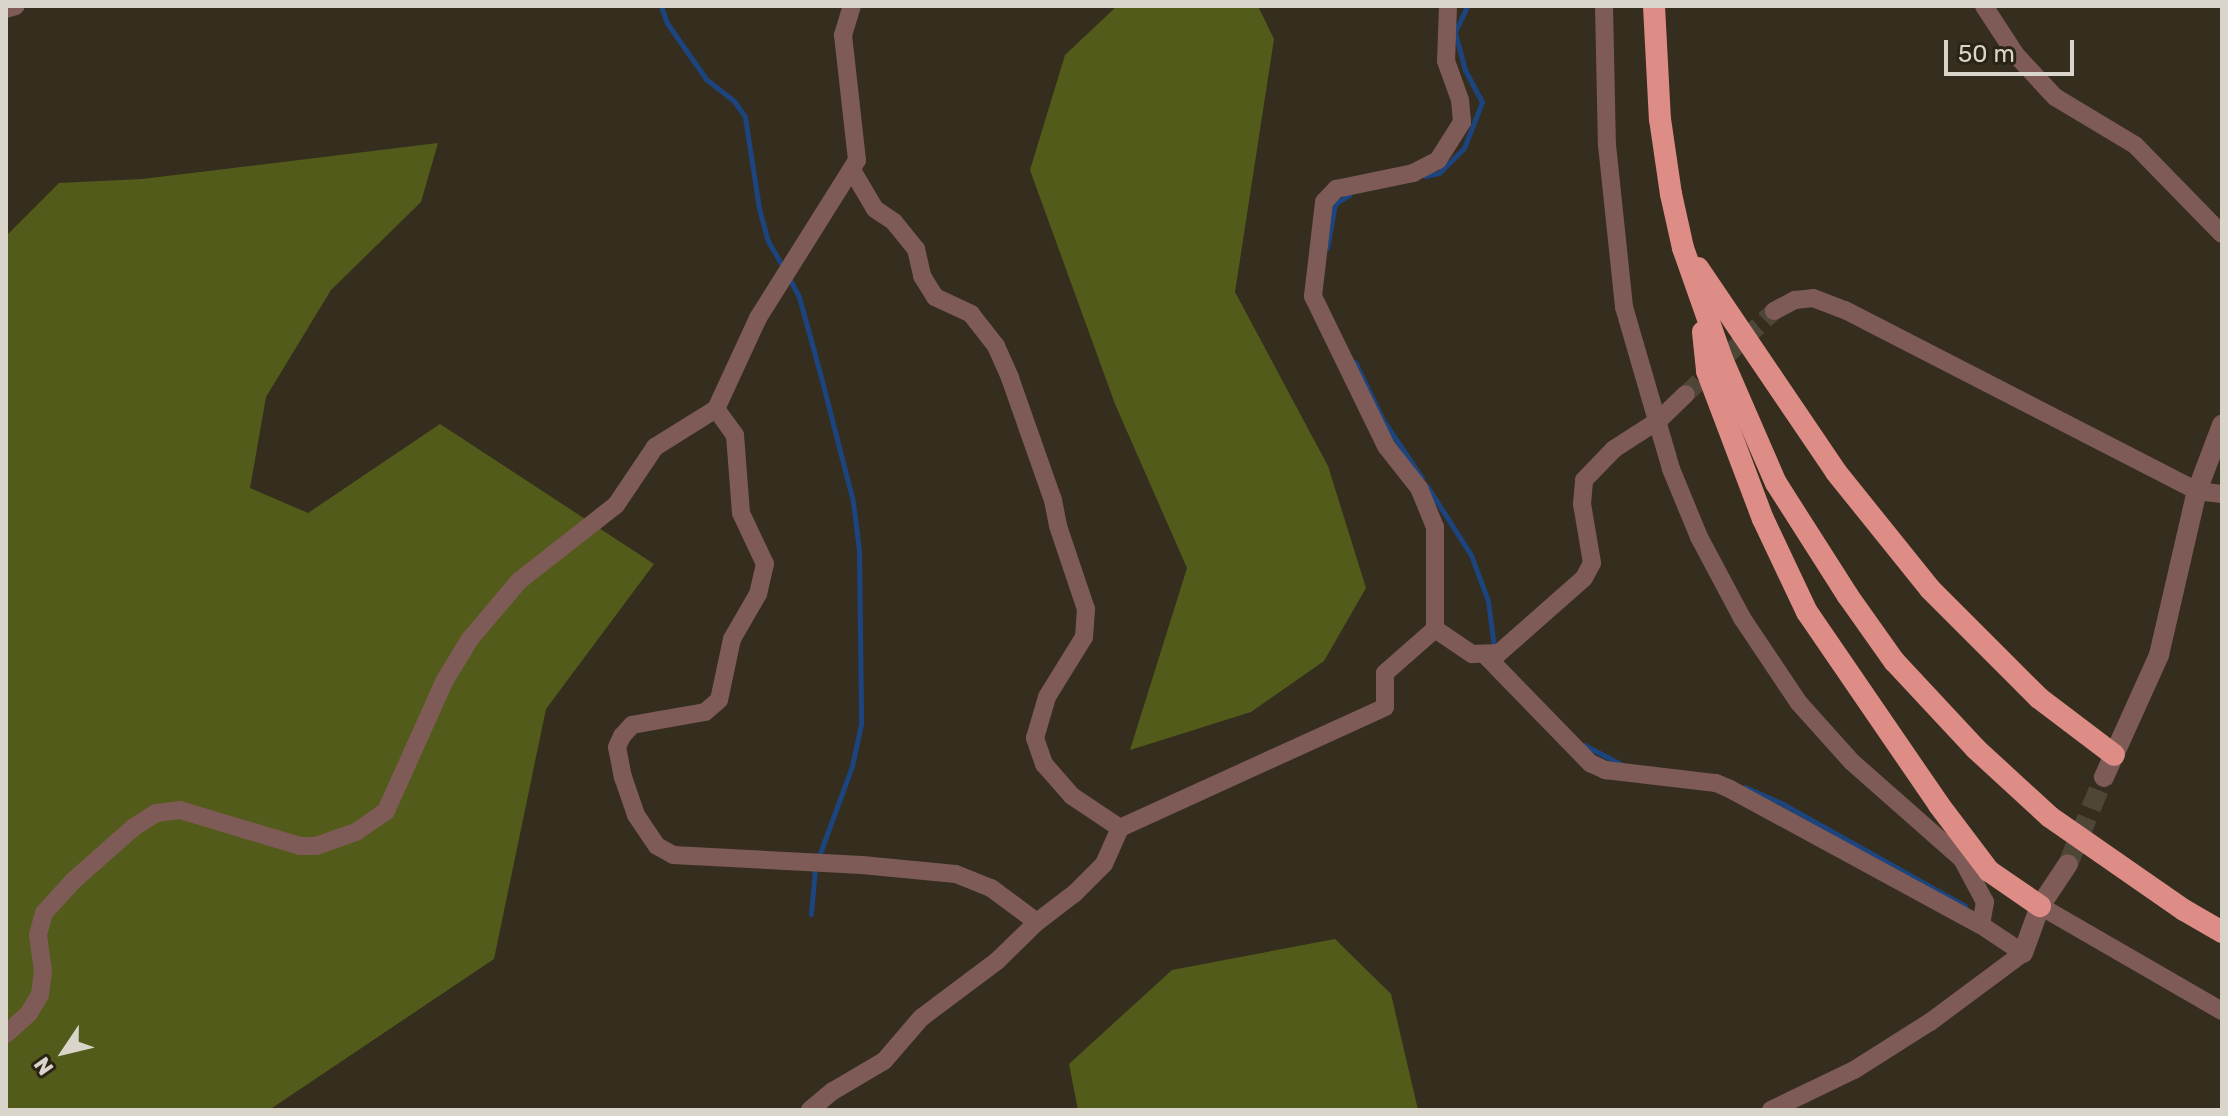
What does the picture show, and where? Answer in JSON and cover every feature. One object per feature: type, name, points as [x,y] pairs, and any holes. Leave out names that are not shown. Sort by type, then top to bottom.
[{"type":"highway","points":[[1654,6],[1660,119],[1683,248],[1722,359],[1776,483],[1894,661],[1976,749],[2050,817],[2184,910],[2222,932]]},
{"type":"highway","points":[[1683,248],[1836,472],[1930,589],[2039,698],[2114,755]]},
{"type":"highway","points":[[1700,297],[1707,371],[1763,519],[1807,612],[1939,805],[1989,871],[2040,906]]},
{"type":"street","points":[[6,9],[16,6]]},
{"type":"street","points":[[6,1034],[29,1013],[40,995],[43,971],[38,935],[44,913],[93,863],[134,827],[156,813],[180,810],[300,846],[316,846],[356,832],[386,811],[445,680],[480,626],[519,581],[549,554],[616,505],[655,447],[716,409],[758,318],[857,160],[843,35],[852,6]]},
{"type":"street","points":[[810,1110],[833,1091],[884,1061],[921,1018],[997,961],[1037,922],[1075,893],[1104,864],[1120,828],[1385,707],[1385,673],[1435,629],[1435,527],[1419,488],[1386,446],[1313,296],[1324,202],[1336,189],[1413,173],[1438,160],[1462,122],[1460,100],[1446,61],[1448,6]]},
{"type":"street","points":[[1604,6],[1607,145],[1624,307],[1671,469],[1699,537],[1742,618],[1799,703],[1852,762],[1962,859],[1985,902],[1981,925]]},
{"type":"street","points":[[1984,6],[2016,55],[2055,97],[2135,145],[2222,234]]},
{"type":"street","points":[[852,170],[875,209],[894,222],[916,249],[922,276],[935,297],[971,314],[996,346],[1010,378],[1053,500],[1058,526],[1086,609],[1084,637],[1047,697],[1035,738],[1044,764],[1072,796],[1120,828]]},
{"type":"street","points":[[1774,311],[1795,300],[1813,298],[1845,310],[2197,491],[2222,494]]},
{"type":"street","points":[[1435,629],[1472,654],[1499,653],[1584,578],[1592,563],[1582,504],[1584,480],[1614,449],[1659,420],[1686,394]]},
{"type":"street","points":[[716,409],[735,435],[741,513],[765,564],[758,594],[732,639],[719,700],[705,712],[632,725],[622,736],[617,747],[636,815],[657,846],[673,855],[862,865],[956,874],[991,888],[1037,922]]},
{"type":"street","points":[[2104,777],[2159,655],[2197,491],[2222,425]]},
{"type":"street","points":[[1485,655],[1590,763],[1605,770],[1716,783],[1730,789],[1981,925],[2023,953]]},
{"type":"street","points":[[1771,1110],[1854,1070],[1930,1022],[2023,953],[2040,906],[2068,864]]},
{"type":"street","points":[[2040,906],[2222,1011]]},
{"type":"green space","points":[[1117,6],[1258,6],[1274,39],[1235,292],[1328,466],[1366,588],[1324,661],[1251,712],[1130,750],[1187,568],[1115,404],[1030,170],[1065,55]]},
{"type":"green space","points":[[438,143],[421,202],[331,290],[266,397],[250,488],[308,513],[440,424],[654,564],[546,709],[494,959],[269,1110],[6,1110],[6,236],[59,183],[142,179]]},
{"type":"green space","points":[[1335,939],[1391,994],[1418,1110],[1078,1110],[1069,1064],[1172,970]]},
{"type":"waterway","points":[[661,6],[667,23],[706,79],[734,101],[745,117],[759,208],[768,241],[784,269]]},
{"type":"waterway","points":[[1425,176],[1439,173],[1464,148],[1482,102],[1465,70],[1455,32],[1467,6]]},
{"type":"waterway","points":[[1327,248],[1335,204],[1349,195]]},
{"type":"waterway","points":[[789,278],[799,297],[821,377],[853,502],[859,550],[861,724],[852,766],[818,859]]},
{"type":"waterway","points":[[1355,362],[1383,420],[1422,478]]},
{"type":"waterway","points":[[1427,486],[1471,555],[1488,601],[1494,647]]},
{"type":"waterway","points":[[1584,745],[1621,764]]},
{"type":"waterway","points":[[1745,787],[1781,803],[1965,906]]},
{"type":"waterway","points":[[811,914],[815,868]]},
{"type":"tunnel","points":[[1686,394],[1774,311]]},
{"type":"tunnel","points":[[2068,864],[2104,777]]}]
